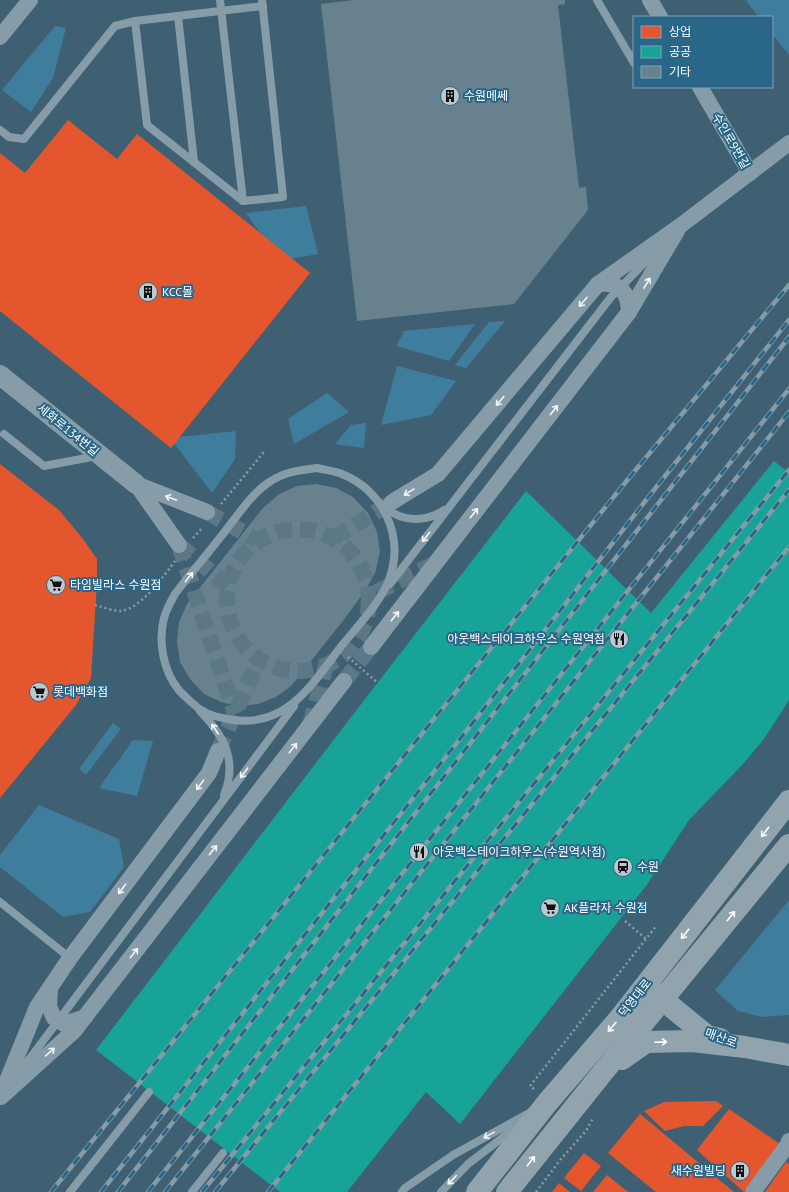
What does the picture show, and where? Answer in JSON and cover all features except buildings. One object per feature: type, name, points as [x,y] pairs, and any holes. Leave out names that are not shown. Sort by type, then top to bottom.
[{"type":"main road","name":"덕영대로","points":[[477,1192],[547,1103],[620,1018],[789,801]]},
{"type":"main road","name":"덕영대로","points":[[507,1192],[789,845]]},
{"type":"main road","name":"매산로","points":[[645,986],[707,1036],[745,1047],[789,1041]]},
{"type":"main road","points":[[603,1072],[646,1042],[692,1041],[745,1047],[789,1055]]},
{"type":"street","points":[[0,37],[30,0]]},
{"type":"street","points":[[650,0],[659,16]]},
{"type":"street","name":"수인로9번길","points":[[701,88],[750,173],[789,143]]},
{"type":"street","points":[[386,503],[438,474],[598,284],[680,226],[750,173]]},
{"type":"street","points":[[371,647],[629,312],[680,226]]},
{"type":"street","points":[[598,284],[610,283],[616,286],[624,294],[628,301],[629,312]]},
{"type":"street","name":"세화로134번길","points":[[0,375],[136,484]]},
{"type":"street","points":[[136,484],[213,509]]},
{"type":"street","points":[[136,484],[186,542]]},
{"type":"street","points":[[0,1098],[74,1031],[344,681]]},
{"type":"street","points":[[0,1098],[37,1007],[70,958],[209,773],[218,751]]},
{"type":"street","points":[[50,988],[49,1006],[54,1018],[64,1024],[85,1016]]},
{"type":"street","points":[[752,1192],[789,1142]]},
{"type":"lane","points":[[220,0],[243,201]]},
{"type":"lane","points":[[597,0],[633,61]]},
{"type":"lane","points":[[0,130],[8,137],[24,139],[115,26],[135,21],[222,10],[262,3],[283,197],[243,201],[147,125],[135,21]]},
{"type":"lane","points":[[178,16],[194,162]]},
{"type":"lane","points":[[0,1098],[301,697],[378,600],[611,297],[680,226]]},
{"type":"lane","points":[[4,434],[44,466],[100,455]]},
{"type":"lane","points":[[220,805],[229,783],[230,762],[223,741],[211,723],[178,688],[166,667],[162,642],[164,618],[174,596],[252,497],[270,481],[292,471],[317,468],[341,473],[363,485],[386,503],[395,514],[410,518],[427,519],[439,514],[450,506]]},
{"type":"lane","points":[[378,600],[390,578],[395,553],[392,527],[386,503]]},
{"type":"lane","points":[[195,706],[216,717],[238,722],[262,720],[283,711],[301,697]]},
{"type":"lane","points":[[0,902],[70,958]]},
{"type":"lane","points":[[70,1192],[149,1092]]},
{"type":"lane","points":[[402,1192],[405,1188],[453,1155],[547,1103]]},
{"type":"lane","points":[[441,1192],[468,1164],[547,1103]]},
{"type":"lane","points":[[192,1192],[223,1153]]},
{"type":"path","points":[[213,509],[264,452]]},
{"type":"path","points":[[186,542],[197,534]]},
{"type":"path","points":[[95,605],[120,611],[129,608],[139,602],[157,584],[176,561]]},
{"type":"path","points":[[339,649],[378,682]]},
{"type":"path","points":[[625,921],[646,939]]},
{"type":"path","points":[[530,1086],[657,925]]},
{"type":"path","points":[[536,1192],[561,1159],[586,1131],[595,1114]]},
{"type":"shaded area","points":[[789,0],[789,55],[773,35],[773,16],[758,16],[746,1]]},
{"type":"shaded area","points":[[55,26],[66,28],[53,78],[31,112],[2,90]]},
{"type":"shaded area","points":[[306,206],[318,254],[280,261],[246,213]]},
{"type":"shaded area","points":[[505,321],[466,368],[455,365],[489,322]]},
{"type":"shaded area","points":[[475,324],[449,361],[396,346],[404,331]]},
{"type":"shaded area","points":[[397,366],[456,381],[431,415],[381,425]]},
{"type":"shaded area","points":[[327,393],[349,412],[294,444],[288,419]]},
{"type":"shaded area","points":[[366,423],[364,448],[335,444],[351,425]]},
{"type":"shaded area","points":[[236,431],[235,459],[212,493],[170,438]]},
{"type":"shaded area","points":[[113,723],[121,729],[86,775],[79,769]]},
{"type":"shaded area","points":[[133,740],[153,741],[137,796],[99,788]]},
{"type":"shaded area","points":[[39,805],[119,839],[124,867],[90,912],[63,917],[0,867],[0,855]]},
{"type":"shaded area","points":[[789,900],[789,1015],[762,1017],[738,1011],[715,990]]},
{"type":"tunnel","points":[[334,538],[392,502]]},
{"type":"tunnel","points":[[207,512],[257,540]]},
{"type":"tunnel","points":[[291,529],[305,529],[332,537],[353,555],[364,573],[368,586],[369,600],[368,614],[361,634],[343,655],[332,663],[319,668],[305,671],[291,671],[264,663],[243,645],[235,634],[230,621],[227,607],[227,593],[235,566],[253,545],[264,537],[277,532],[291,529]]},
{"type":"tunnel","points":[[179,545],[235,714]]},
{"type":"tunnel","points":[[179,545],[228,586]]},
{"type":"tunnel","points":[[377,592],[436,563]]},
{"type":"tunnel","points":[[344,681],[371,647]]},
{"type":"tunnel","points":[[218,751],[259,659]]},
{"type":"tunnel","points":[[310,725],[326,665]]},
{"type":"railway","points":[[51,1192],[629,478],[789,285]]},
{"type":"railway","points":[[101,1192],[475,720],[650,495],[789,320]]},
{"type":"railway","points":[[118,1192],[789,337]]},
{"type":"railway","points":[[148,1192],[789,389]]},
{"type":"railway","points":[[165,1192],[789,412]]},
{"type":"railway","points":[[202,1192],[789,470]]},
{"type":"railway","points":[[215,1192],[789,490]]},
{"type":"railway","points":[[268,1192],[789,547]]},
{"type":"place","name":"수원메쎄","points":[[450,96]]},
{"type":"place","name":"KCC몰","points":[[148,292]]},
{"type":"place","name":"타임빌라스 수원점","points":[[56,585]]},
{"type":"place","name":"아웃백스테이크하우스 수원역점","points":[[619,639]]},
{"type":"place","name":"롯데백화점","points":[[39,692]]},
{"type":"place","name":"아웃백스테이크하우스(수원역사점)","points":[[419,852]]},
{"type":"place","name":"수원","points":[[623,867]]},
{"type":"place","name":"AK플라자 수원점","points":[[550,908]]},
{"type":"place","name":"새수원빌딩","points":[[740,1171]]}]
